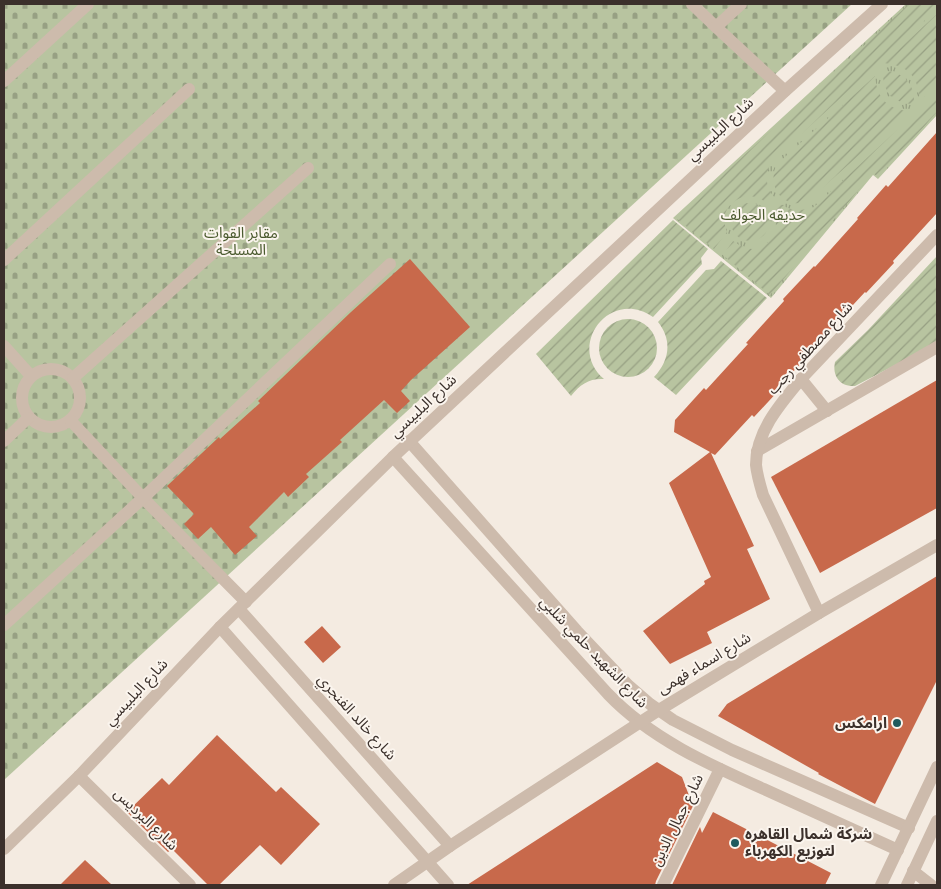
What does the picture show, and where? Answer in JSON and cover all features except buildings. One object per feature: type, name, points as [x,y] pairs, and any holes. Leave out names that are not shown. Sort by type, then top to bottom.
[{"type":"street","points":[[4,81],[88,4]]},
{"type":"street","points":[[692,4],[785,91]]},
{"type":"street","points":[[716,28],[740,4]]},
{"type":"street","name":"شارع البلبيسي","points":[[4,849],[79,776],[220,628],[409,441],[785,91],[882,4]]},
{"type":"street","points":[[4,260],[189,89]]},
{"type":"street","points":[[74,378],[308,168]]},
{"type":"street","name":"شارع مصطفي رجب","points":[[819,613],[763,495],[756,465],[758,451],[766,426],[785,398],[937,235]]},
{"type":"street","points":[[4,625],[143,498],[390,264]]},
{"type":"street","points":[[4,346],[31,376]]},
{"type":"street","points":[[758,451],[937,347]]},
{"type":"street","points":[[45,369],[61,370],[74,378],[80,392],[79,408],[71,421],[57,428],[41,427],[28,418],[22,404],[23,389],[31,376],[45,369]]},
{"type":"street","points":[[801,379],[827,411]]},
{"type":"street","points":[[4,441],[28,418]]},
{"type":"street","name":"شارع خالد الفنجري","points":[[71,421],[242,606],[450,846]]},
{"type":"street","name":"شارع الشهيد حلمي شلبي","points":[[409,441],[582,637],[638,695],[685,726],[732,750],[909,828]]},
{"type":"street","name":"شارع الشهيد حلمي شلبي","points":[[393,457],[618,705],[639,722],[720,769],[898,850]]},
{"type":"street","name":"شارع اسماء فهمى","points":[[394,885],[639,722],[819,613],[937,546]]},
{"type":"street","points":[[220,628],[448,885]]},
{"type":"street","points":[[881,885],[937,767]]},
{"type":"street","name":"شارع جمال الدين","points":[[663,885],[720,769]]},
{"type":"street","name":"شارع البرديس","points":[[79,776],[190,885]]},
{"type":"street","points":[[907,885],[937,821]]},
{"type":"street","points":[[913,872],[931,885]]},
{"type":"green space","name":"مقابر القوات المسلحة","points":[[4,4],[852,4],[4,780]]},
{"type":"green space","name":"حديقه الجولف","points":[[906,4],[937,4],[937,115],[878,179],[873,175],[771,298],[673,218]]},
{"type":"green space","points":[[909,4],[937,4],[937,9],[771,162],[767,179],[768,187],[773,196],[767,203],[757,197],[750,196],[735,201],[725,214],[724,222],[727,232],[714,249],[676,218]]},
{"type":"green space","points":[[937,14],[937,85],[920,101],[917,85],[911,74],[893,64],[884,63]]},
{"type":"green space","points":[[883,71],[897,73],[907,80],[913,90],[914,104],[901,102],[887,91]]},
{"type":"green space","points":[[875,76],[878,90],[884,101],[894,108],[908,111],[809,200],[801,203],[787,201],[775,188],[774,176],[777,164]]},
{"type":"green space","points":[[937,93],[937,112],[878,177],[873,173],[770,295],[723,255],[733,241],[749,249],[765,245],[773,237],[775,231],[776,221],[771,207],[776,201],[794,210],[814,207]]},
{"type":"green space","points":[[750,203],[757,204],[763,209],[768,215],[768,229],[763,235],[757,240],[750,241],[743,240],[737,235],[732,229],[731,222],[732,215],[737,209],[743,204]]},
{"type":"green space","points":[[673,220],[708,249],[701,258],[702,264],[653,317],[637,310],[621,310],[608,315],[598,325],[591,337],[589,352],[593,366],[604,379],[586,383],[571,396],[536,354]]},
{"type":"green space","points":[[937,256],[937,342],[855,386],[841,383],[836,376],[835,362],[868,330]]},
{"type":"green space","points":[[721,261],[767,298],[676,395],[654,377],[666,358],[667,351],[666,336],[658,322],[706,270],[714,269]]},
{"type":"green space","points":[[622,319],[634,319],[644,323],[653,332],[657,354],[649,369],[634,377],[622,377],[612,373],[603,364],[599,354],[599,342],[603,332],[612,323]]},
{"type":"place","name":"ارامكس","points":[[897,723]]},
{"type":"place","name":"شركة شمال القاهره لتوزيع الكهرباء","points":[[735,843]]}]
